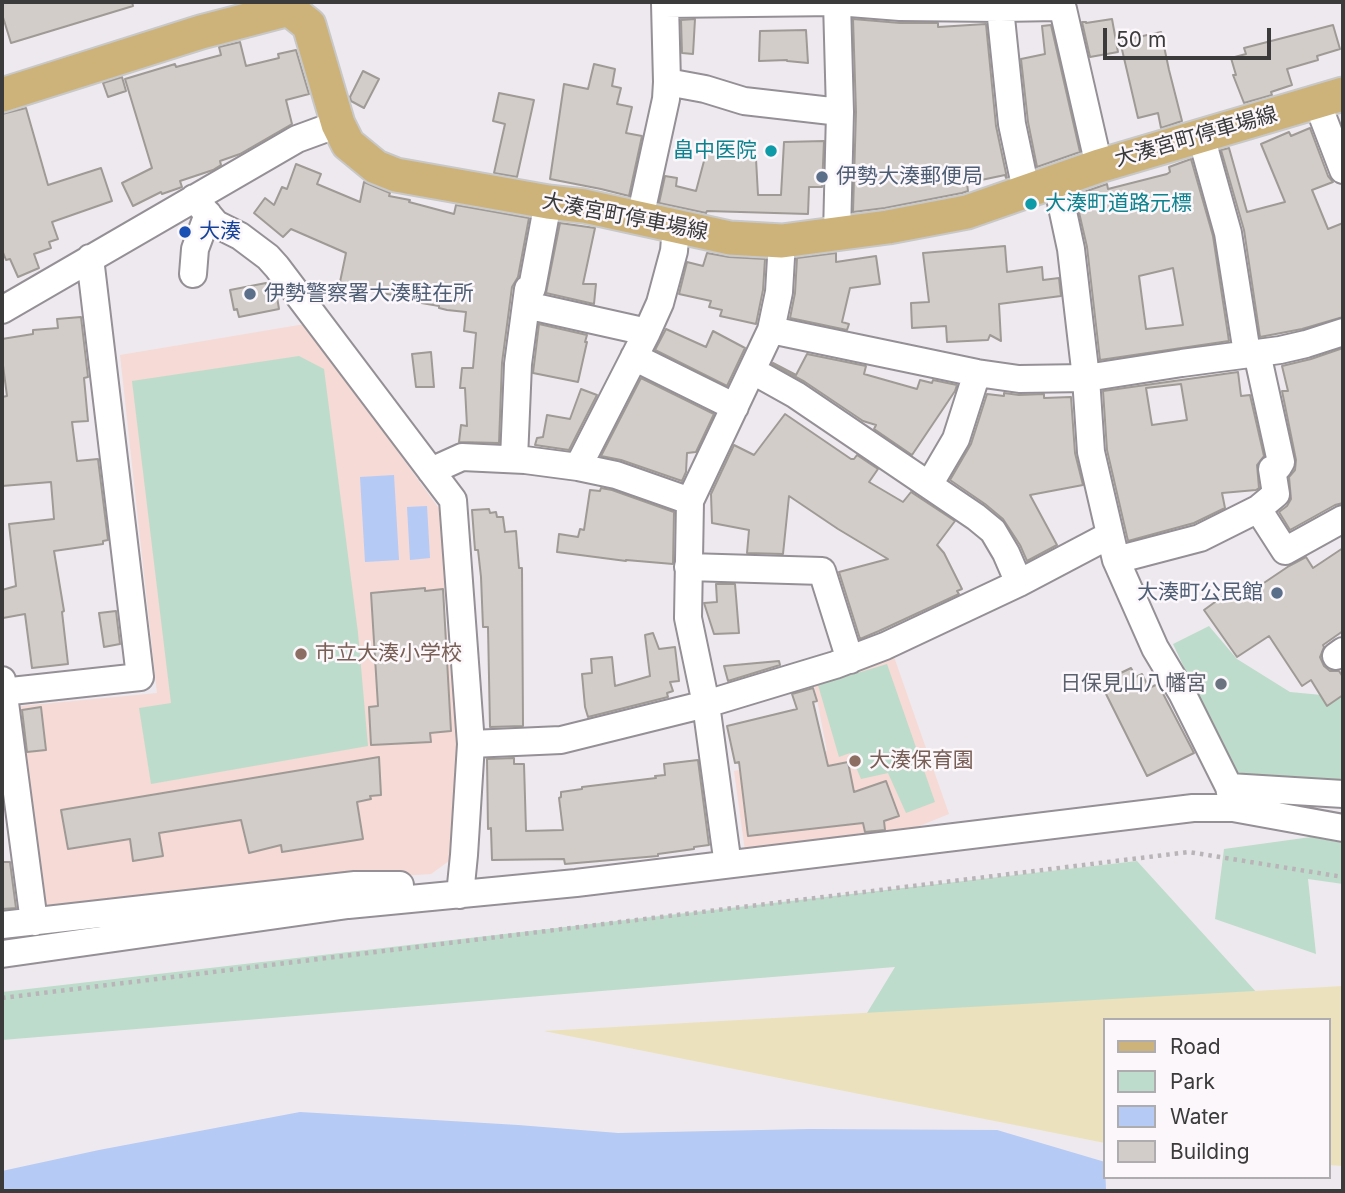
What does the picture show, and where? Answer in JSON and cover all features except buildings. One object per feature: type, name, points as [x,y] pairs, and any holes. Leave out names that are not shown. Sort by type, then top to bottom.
[{"type":"main road","name":"大湊宮町停車場線","points":[[2,95],[201,32],[289,9],[309,25],[338,124],[348,144],[376,167],[396,175],[584,206],[730,238],[782,241],[888,227],[967,212],[1099,166],[1330,98]]},
{"type":"street","points":[[836,234],[839,112],[837,2]]},
{"type":"street","points":[[640,218],[666,99],[665,4],[837,2],[900,7],[1000,8],[1067,4]]},
{"type":"street","points":[[1067,4],[1063,9],[1099,166]]},
{"type":"street","points":[[1000,8],[1012,124],[1072,249],[1091,452],[1113,548],[1155,648],[1182,693],[1231,798],[1343,828]]},
{"type":"street","points":[[667,82],[705,89],[744,101],[839,112]]},
{"type":"street","points":[[1330,98],[1343,170]]},
{"type":"street","points":[[2,310],[90,258],[201,206],[297,139],[338,124]]},
{"type":"street","points":[[471,744],[561,740],[706,704],[850,660],[1019,583],[1113,548],[1200,538],[1258,509],[1276,494],[1272,469],[1278,467],[1281,462],[1252,353],[1228,233],[1201,136]]},
{"type":"street","points":[[514,460],[518,364],[527,297],[532,288],[548,202]]},
{"type":"street","points":[[193,274],[201,206]]},
{"type":"street","points":[[201,206],[216,224],[240,236],[277,267],[453,500],[471,744],[460,891]]},
{"type":"street","points":[[578,467],[660,303],[674,251],[676,226]]},
{"type":"street","points":[[726,851],[706,704],[688,618],[690,501],[771,330],[779,292],[782,241]]},
{"type":"street","points":[[33,922],[2,688],[140,677],[90,258]]},
{"type":"street","points":[[527,297],[647,332]]},
{"type":"street","points":[[771,330],[977,373],[1019,379],[1086,378],[1280,350],[1343,332]]},
{"type":"street","points":[[634,358],[734,407]]},
{"type":"street","points":[[753,371],[796,395],[976,517],[993,531],[1019,583]]},
{"type":"street","points":[[929,485],[956,439],[977,373]]},
{"type":"street","points":[[431,471],[462,457],[578,467],[616,475],[690,501]]},
{"type":"street","points":[[1258,509],[1285,551],[1343,519]]},
{"type":"street","points":[[688,567],[822,572],[850,660]]},
{"type":"street","points":[[2,954],[460,891],[576,883],[1193,808],[1231,798],[1343,794]]},
{"type":"street","points":[[2,925],[355,885],[460,891]]},
{"type":"path","points":[[2,998],[1189,852],[1343,877]]},
{"type":"shaded area","name":"市立大湊小学校","points":[[305,324],[443,514],[445,615],[458,743],[460,841],[449,861],[431,874],[325,881],[39,913],[28,878],[21,706],[157,693],[120,355]]},
{"type":"shaded area","name":"大湊保育園","points":[[893,654],[949,814],[892,837],[745,851],[734,771],[827,751],[813,679]]},
{"type":"green space","points":[[299,356],[324,369],[358,633],[368,746],[151,784],[139,708],[171,703],[132,381]]},
{"type":"green space","points":[[1209,626],[1237,659],[1290,692],[1343,697],[1343,782],[1237,780],[1173,644]]},
{"type":"green space","points":[[887,664],[935,802],[906,813],[888,773],[861,779],[850,753],[839,757],[818,685]]},
{"type":"green space","points":[[1311,837],[1343,843],[1343,884],[1308,879],[1316,954],[1215,919],[1224,849]]},
{"type":"green space","points":[[1137,861],[1278,1016],[867,1013],[895,967],[2,1040],[2,992]]},
{"type":"sand","points":[[1343,986],[1343,1166],[1331,1165],[1331,1018],[1104,1018],[1104,1143],[544,1031]]},
{"type":"water","points":[[394,475],[399,560],[365,562],[360,477]]},
{"type":"water","points":[[427,506],[430,558],[410,560],[407,507]]},
{"type":"water","points":[[300,1112],[618,1133],[809,1129],[997,1130],[1104,1162],[1106,1191],[2,1191],[2,1171]]},
{"type":"place","name":"畠中医院","points":[[771,151]]},
{"type":"place","name":"伊勢大湊郵便局","points":[[822,177]]},
{"type":"place","name":"大湊町道路元標","points":[[1031,204]]},
{"type":"place","name":"大湊","points":[[185,232]]},
{"type":"place","name":"伊勢警察署大湊駐在所","points":[[250,294]]},
{"type":"place","name":"大湊町公民館","points":[[1277,593]]},
{"type":"place","name":"市立大湊小学校","points":[[301,654]]},
{"type":"place","name":"日保見山八幡宮","points":[[1221,684]]},
{"type":"place","name":"大湊保育園","points":[[855,761]]}]
